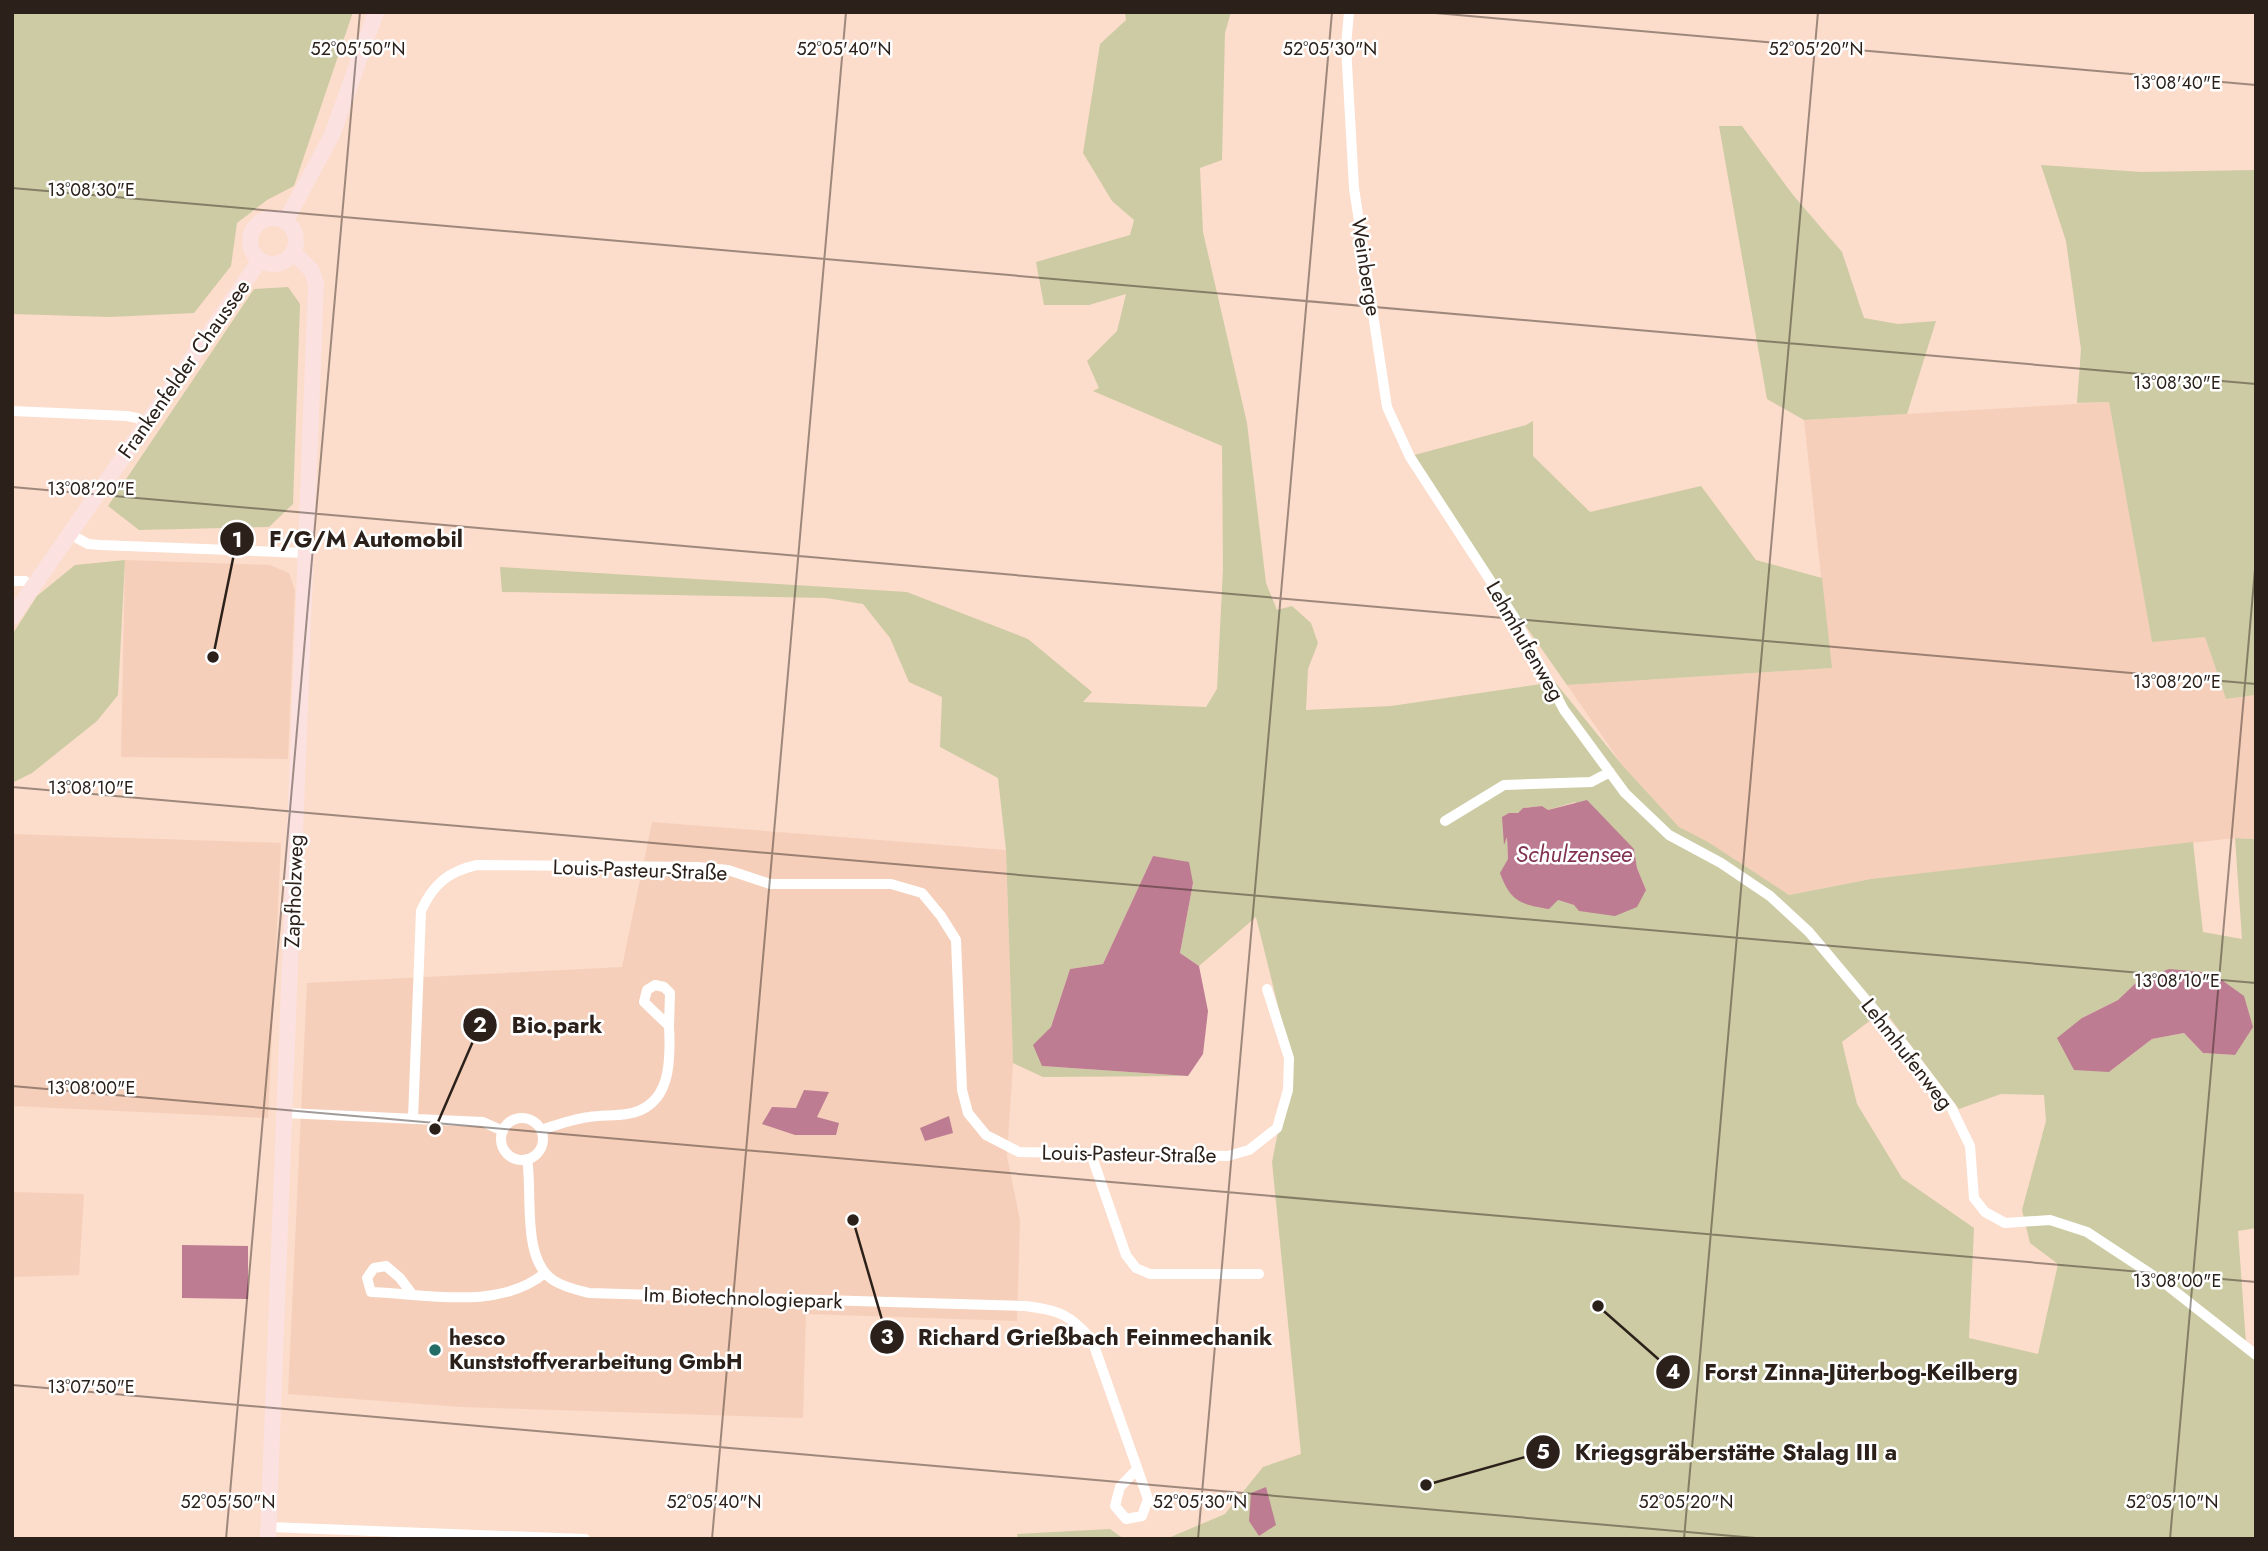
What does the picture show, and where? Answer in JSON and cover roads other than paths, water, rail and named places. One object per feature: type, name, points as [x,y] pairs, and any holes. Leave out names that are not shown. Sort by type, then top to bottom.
[{"type":"street","points":[[285,222],[331,135],[376,12]]},
{"type":"street","name":"Weinberge","points":[[1349,12],[1346,46],[1354,188],[1387,407],[1410,457],[1443,507]]},
{"type":"street","points":[[278,218],[290,226],[296,238],[293,252],[282,262],[274,264],[260,260],[251,247],[252,232],[263,220],[278,218]]},
{"type":"street","name":"Zapfholzweg","points":[[268,1533],[316,284],[312,271],[293,252]]},
{"type":"street","name":"Frankenfelder Chaussee","points":[[12,617],[260,260]]},
{"type":"street","points":[[12,411],[127,416],[137,418],[145,424]]},
{"type":"street","name":"Lehmhufenweg","points":[[1443,507],[1514,617],[1564,710],[1625,793],[1669,835],[1721,863],[1770,896],[1818,943],[1905,1045],[1951,1107],[1970,1146],[1974,1198],[1985,1212],[2005,1223],[2050,1220],[2087,1232],[2163,1282],[2256,1355]]},
{"type":"street","points":[[68,533],[88,544],[305,553]]},
{"type":"street","points":[[12,581],[25,582],[32,586]]},
{"type":"street","points":[[1445,821],[1504,785],[1591,782],[1610,772]]},
{"type":"street","name":"Louis-Pasteur-Straße","points":[[413,1119],[420,922],[426,901],[444,879],[457,869],[477,865],[698,867],[728,870],[770,884],[891,884],[922,893],[941,915],[956,940],[962,1090],[968,1113],[986,1135],[1019,1152],[1228,1156],[1249,1150],[1277,1128],[1288,1090],[1289,1058],[1267,989]]},
{"type":"street","points":[[541,1130],[588,1117],[628,1114],[646,1108],[661,1094],[668,1078],[671,1054],[669,1026]]},
{"type":"street","points":[[285,1113],[483,1122],[503,1131]]},
{"type":"street","points":[[518,1118],[531,1120],[541,1130],[541,1147],[538,1153],[527,1159],[509,1155],[502,1144],[503,1131],[518,1118]]},
{"type":"street","points":[[1091,1154],[1126,1255],[1136,1268],[1150,1274],[1259,1274]]},
{"type":"street","points":[[412,1294],[386,1266],[374,1268],[367,1278],[371,1292],[412,1294],[484,1297],[518,1290],[545,1273],[535,1256],[527,1159]]},
{"type":"street","name":"Im Biotechnologiepark","points":[[545,1273],[552,1280],[589,1293],[1024,1306],[1064,1314],[1075,1321],[1092,1340],[1137,1469]]},
{"type":"street","points":[[268,1533],[584,1539]]},
{"type":"water","name":"Schulzensee","points":[[1587,800],[1634,849],[1637,868],[1646,890],[1637,907],[1615,916],[1579,911],[1574,905],[1558,900],[1549,909],[1518,900],[1508,890],[1500,873],[1508,859],[1507,837],[1504,845],[1502,817],[1509,813],[1518,813],[1523,808],[1542,806],[1548,810]]},
{"type":"water","points":[[1153,856],[1189,862],[1193,883],[1180,953],[1199,966],[1208,1011],[1203,1054],[1188,1076],[1042,1066],[1033,1045],[1051,1027],[1070,969],[1103,964]]},
{"type":"water","points":[[2169,969],[2212,973],[2244,996],[2253,1027],[2235,1055],[2203,1053],[2184,1033],[2152,1039],[2109,1072],[2074,1070],[2057,1038],[2082,1018],[2118,1000],[2137,982]]},
{"type":"water","points":[[804,1090],[829,1092],[817,1117],[839,1123],[836,1135],[795,1135],[762,1124],[772,1107],[796,1108]]},
{"type":"water","points":[[949,1116],[953,1133],[925,1141],[920,1128]]},
{"type":"water","points":[[182,1245],[248,1246],[248,1299],[182,1298]]},
{"type":"water","points":[[1266,1487],[1276,1525],[1259,1536],[1249,1521],[1251,1493]]},
{"type":"place","name":"F/G/M Automobil","points":[[213,657]]},
{"type":"place","name":"Bio.park","points":[[435,1129]]},
{"type":"place","name":"Richard Grießbach Feinmechanik","points":[[853,1220]]},
{"type":"place","name":"Forst Zinna-Jüterbog-Keilberg","points":[[1598,1306]]},
{"type":"place","name":"hesco Kunststoffverarbeitung GmbH","points":[[435,1350]]},
{"type":"place","name":"Kriegsgräberstätte Stalag III a","points":[[1426,1485]]}]
